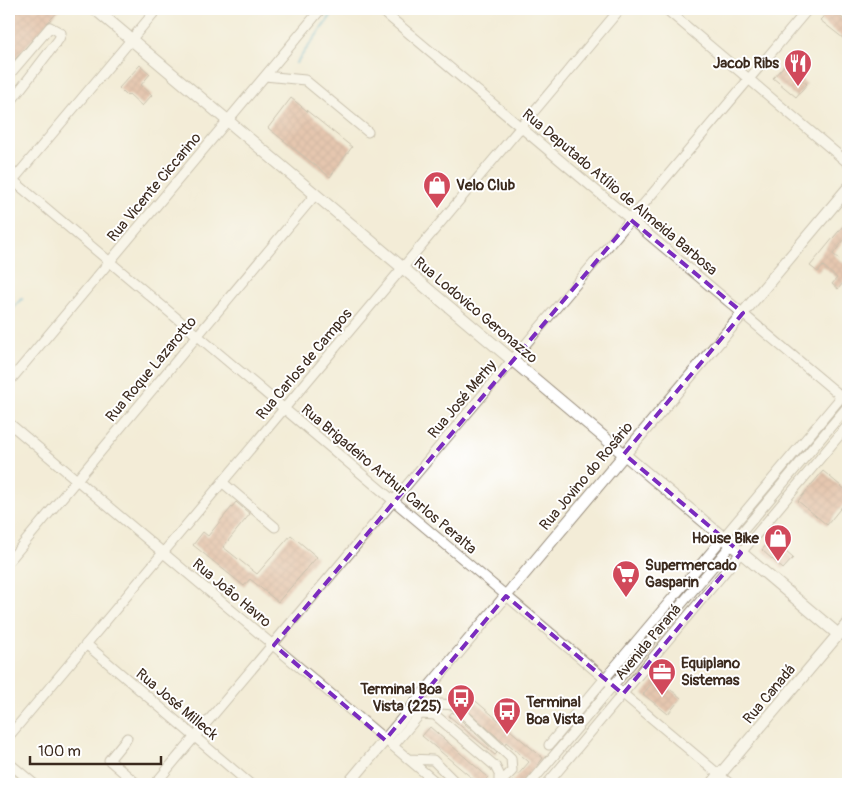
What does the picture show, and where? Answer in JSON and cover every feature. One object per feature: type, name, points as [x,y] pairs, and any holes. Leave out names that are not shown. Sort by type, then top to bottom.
[{"type":"main road","name":"Rua Lodovico Geronazzo","points":[[95,9],[839,635]]},
{"type":"main road","name":"Rua Jovino do Rosário","points":[[348,784],[389,743],[506,596],[848,188]]},
{"type":"main road","name":"Rua Canadá","points":[[716,780],[848,623]]},
{"type":"street","points":[[10,181],[157,9]]},
{"type":"street","name":"Rua Vicente Ciccarino","points":[[9,382],[321,9]]},
{"type":"street","name":"Rua Deputado Atílio de Almeida Barbosa","points":[[380,9],[842,397]]},
{"type":"street","name":"Rua Carlos de Campos","points":[[9,736],[620,9]]},
{"type":"street","points":[[666,9],[848,162]]},
{"type":"street","name":"Rua José Merhy","points":[[156,784],[808,9]]},
{"type":"street","points":[[9,104],[59,39],[61,32],[50,27],[10,73],[24,84]]},
{"type":"street","points":[[264,76],[305,80],[368,132]]},
{"type":"street","name":"Rua Brigadeiro Arthur Carlos Peralta","points":[[10,181],[623,694],[716,780],[730,784]]},
{"type":"street","name":"Rua Roque Lazarotto","points":[[9,561],[315,194]]},
{"type":"street","name":"Avenida Paraná","points":[[548,745],[604,678],[727,541],[848,389]]},
{"type":"street","points":[[530,784],[613,686],[727,541],[848,406]]},
{"type":"street","name":"Rua João Havro","points":[[9,423],[438,784]]},
{"type":"street","name":"Avenida Paraná","points":[[547,784],[848,425]]},
{"type":"street","points":[[222,482],[275,527]]},
{"type":"street","name":"Rua José Milleck","points":[[86,644],[250,784]]},
{"type":"street","points":[[389,743],[430,707],[441,704],[454,706],[480,727],[511,758],[512,771],[499,784]]},
{"type":"street","points":[[420,714],[435,715],[495,766],[499,774],[499,784]]},
{"type":"street","points":[[128,738],[109,760],[137,784]]},
{"type":"street","points":[[408,759],[433,760],[457,784]]},
{"type":"street","points":[[9,763],[34,784]]},
{"type":"highlighted area","points":[[631,220],[743,313],[624,454],[741,553],[623,694],[506,596],[385,740],[274,645]]},
{"type":"building","points":[[9,9],[60,9],[9,66]]},
{"type":"building","points":[[831,9],[848,23],[848,42],[820,20]]},
{"type":"building","points":[[790,59],[800,67],[795,74],[807,84],[796,97],[773,78]]},
{"type":"building","points":[[140,65],[150,74],[141,85],[152,95],[142,106],[119,88]]},
{"type":"building","points":[[291,98],[352,147],[330,177],[268,128]]},
{"type":"building","points":[[848,220],[848,235],[833,254],[848,267],[848,277],[838,289],[832,284],[837,278],[823,266],[818,272],[810,266]]},
{"type":"building","points":[[823,471],[848,492],[848,499],[827,525],[798,501]]},
{"type":"building","points":[[236,502],[250,514],[223,547],[257,574],[291,535],[317,557],[278,602],[250,579],[244,586],[193,545],[203,532],[208,536]]},
{"type":"building","points":[[771,539],[793,558],[783,569],[762,550]]},
{"type":"building","name":"Equiplano Sistemas","points":[[656,678],[681,698],[668,714],[643,694]]},
{"type":"building","name":"Terminal Boa Vista","points":[[458,686],[543,758],[524,784],[510,784],[529,762],[506,742],[505,744],[450,695]]},
{"type":"building","name":"Terminal Boa Vista","points":[[452,712],[497,753],[495,755],[449,716]]},
{"type":"building","points":[[430,727],[488,777],[482,784],[479,784],[422,736]]},
{"type":"waterway","points":[[296,63],[336,9]]},
{"type":"waterway","points":[[9,312],[22,299]]},
{"type":"place","name":"Jacob Ribs","points":[[798,87]]},
{"type":"place","name":"Velo Club","points":[[437,209]]},
{"type":"place","name":"House Bike","points":[[778,562]]},
{"type":"place","name":"Supermercado Gasparin","points":[[626,598]]},
{"type":"place","name":"Equiplano Sistemas","points":[[662,696]]},
{"type":"place","name":"Terminal Boa Vista (225)","points":[[461,722]]},
{"type":"place","name":"Terminal Boa Vista","points":[[507,735]]}]
